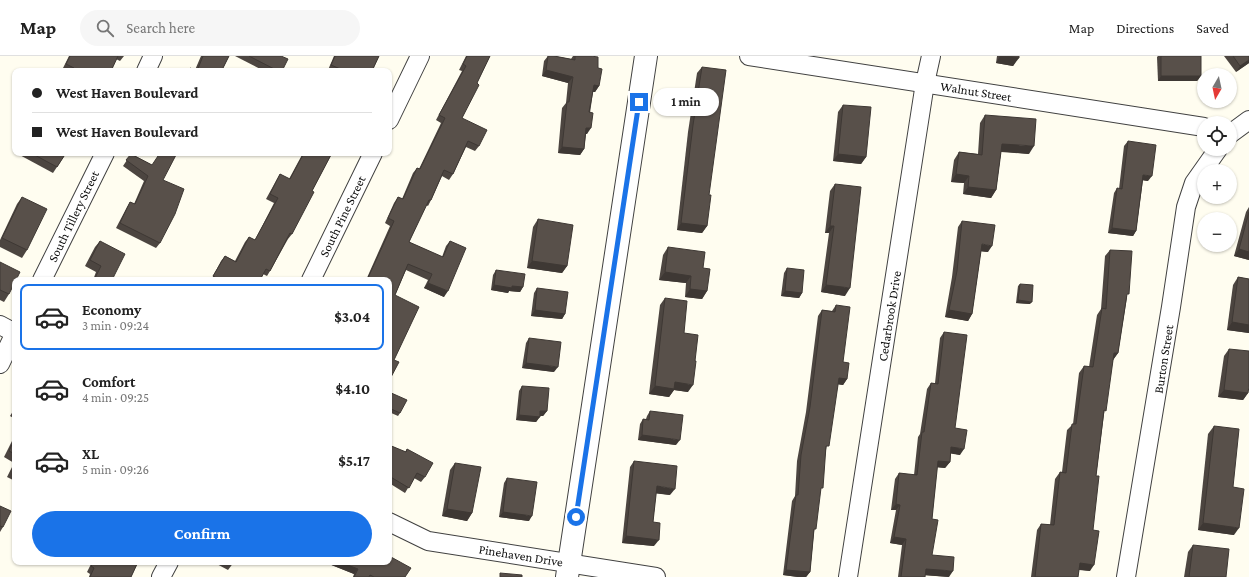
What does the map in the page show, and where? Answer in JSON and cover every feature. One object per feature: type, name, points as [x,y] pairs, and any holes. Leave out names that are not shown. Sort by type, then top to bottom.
[{"type":"street","points":[[147,68],[153,56]]},
{"type":"street","points":[[392,114],[420,56]]},
{"type":"street","points":[[568,570],[646,56]]},
{"type":"street","name":"Walnut Street","points":[[749,56],[1197,126]]},
{"type":"street","name":"Cedarbrook Drive","points":[[848,577],[925,83],[931,56]]},
{"type":"street","points":[[1237,128],[1249,120]]},
{"type":"street","name":"South Tillery Street","points":[[43,277],[104,156]]},
{"type":"street","name":"South Pine Street","points":[[312,277],[372,156]]},
{"type":"street","name":"Burton Street","points":[[1126,577],[1171,307],[1186,207],[1194,182],[1213,156]]},
{"type":"street","points":[[0,325],[12,331]]},
{"type":"street","points":[[0,364],[12,339]]},
{"type":"street","name":"Pinehaven Drive","points":[[392,523],[428,541],[568,570],[656,577]]},
{"type":"street","points":[[161,577],[167,565]]},
{"type":"building","points":[[70,56],[118,56],[112,68],[74,68],[66,64]]},
{"type":"building","points":[[203,56],[229,56],[223,68],[198,68]]},
{"type":"building","points":[[249,56],[281,56],[288,59],[284,68],[272,68]]},
{"type":"building","points":[[335,56],[379,56],[373,68],[338,68],[331,65]]},
{"type":"building","points":[[467,56],[490,56],[477,83],[479,85],[462,118],[487,130],[479,146],[468,141],[453,174],[444,170],[431,200],[429,200],[409,242],[443,257],[450,241],[466,248],[448,291],[428,283],[432,274],[408,264],[395,295],[419,307],[394,360],[399,362],[392,375],[392,277],[368,277],[394,221],[388,218],[398,197],[403,199],[417,168],[420,169],[445,118],[439,115],[466,66],[463,64]]},
{"type":"building","points":[[548,56],[575,60],[575,56],[598,57],[598,68],[602,69],[599,86],[594,85],[589,112],[593,113],[591,128],[586,128],[584,149],[562,147],[567,102],[569,102],[573,77],[546,70]]},
{"type":"building","points":[[1005,56],[1019,56],[1019,58]]},
{"type":"building","points":[[1161,56],[1201,56],[1201,68],[1197,68],[1197,76],[1161,76]]},
{"type":"building","points":[[1233,56],[1249,56],[1249,60],[1240,66]]},
{"type":"building","points":[[702,67],[726,70],[709,195],[711,195],[707,226],[681,223]]},
{"type":"building","points":[[843,105],[871,107],[866,157],[838,154]]},
{"type":"building","points":[[985,115],[1036,119],[1034,146],[1002,144],[996,190],[968,187],[969,176],[956,174],[959,152],[982,155]]},
{"type":"building","points":[[1128,141],[1156,145],[1152,176],[1143,175],[1136,231],[1112,228],[1117,188],[1122,189]]},
{"type":"building","points":[[37,156],[64,156],[57,167]]},
{"type":"building","points":[[129,156],[135,156],[152,165],[158,156],[175,156],[163,180],[184,189],[175,214],[160,243],[120,223],[130,202],[135,204],[148,176],[126,160]]},
{"type":"building","points":[[302,156],[330,156],[292,234],[290,233],[270,271],[266,269],[262,277],[213,276],[225,256],[236,262],[249,237],[255,240],[278,198],[270,194],[280,174],[290,179]]},
{"type":"building","points":[[835,184],[861,187],[850,288],[826,285],[834,226],[830,226]]},
{"type":"building","points":[[22,197],[47,209],[27,250],[2,238]]},
{"type":"building","points":[[1249,212],[1249,252],[1239,249]]},
{"type":"building","points":[[538,219],[573,225],[567,266],[532,261]]},
{"type":"building","points":[[962,221],[995,225],[992,246],[982,244],[972,314],[949,310],[957,271]]},
{"type":"building","points":[[100,241],[125,254],[114,277],[96,277],[101,266],[90,260]]},
{"type":"building","points":[[668,247],[705,252],[703,268],[710,269],[707,291],[690,289],[691,276],[665,272]]},
{"type":"building","points":[[1110,250],[1132,251],[1129,294],[1127,294],[1118,353],[1114,353],[1106,411],[1104,410],[1096,476],[1099,476],[1093,530],[1099,531],[1094,565],[1080,563],[1078,577],[1035,577],[1041,524],[1054,525],[1060,472],[1066,473],[1072,424],[1076,424],[1084,366],[1093,367],[1102,308],[1106,309]]},
{"type":"building","points":[[0,262],[20,272],[18,277],[12,277],[12,288],[9,294],[0,290]]},
{"type":"building","points":[[787,268],[804,270],[802,293],[785,291]]},
{"type":"building","points":[[496,270],[525,274],[523,287],[512,286],[512,288],[494,285]]},
{"type":"building","points":[[1238,277],[1249,279],[1249,325],[1232,322]]},
{"type":"building","points":[[1020,284],[1033,285],[1032,302],[1018,300]]},
{"type":"building","points":[[537,288],[568,292],[565,314],[535,310]]},
{"type":"building","points":[[665,298],[687,301],[684,333],[698,335],[693,385],[675,382],[674,389],[655,386]]},
{"type":"building","points":[[836,305],[850,307],[843,362],[849,363],[847,379],[839,378],[829,446],[826,446],[823,488],[821,488],[816,529],[814,529],[810,572],[786,570],[796,495],[798,495],[801,455],[810,407],[822,310],[835,312]]},
{"type":"building","points":[[944,332],[967,335],[955,428],[967,430],[964,449],[951,447],[950,462],[938,461],[932,519],[938,520],[932,555],[954,557],[953,571],[926,569],[925,577],[901,577],[906,539],[894,537],[900,505],[896,504],[899,473],[917,475],[922,432],[924,432],[931,383],[938,384]]},
{"type":"building","points":[[529,338],[561,342],[558,367],[526,363]]},
{"type":"building","points":[[1229,349],[1249,351],[1248,393],[1224,390]]},
{"type":"building","points":[[522,386],[549,388],[547,411],[540,411],[540,417],[519,415]]},
{"type":"building","points":[[392,393],[407,400],[400,413],[392,409]]},
{"type":"building","points":[[650,411],[683,415],[680,440],[642,435],[643,419],[649,420]]},
{"type":"building","points":[[1214,426],[1239,429],[1233,487],[1244,489],[1239,528],[1203,523]]},
{"type":"building","points":[[12,444],[12,452],[9,451]]},
{"type":"building","points":[[392,446],[406,452],[407,449],[433,463],[425,477],[417,473],[409,488],[392,478]]},
{"type":"building","points":[[634,461],[677,466],[675,489],[657,486],[653,522],[660,523],[659,540],[626,536]]},
{"type":"building","points":[[455,463],[481,467],[472,513],[447,509]]},
{"type":"building","points":[[507,478],[537,482],[532,516],[503,512]]},
{"type":"building","points":[[0,506],[11,511],[3,527],[0,526]]},
{"type":"building","points":[[1193,545],[1229,549],[1226,577],[1189,577]]},
{"type":"building","points":[[392,558],[411,568],[405,577],[374,577],[370,575],[369,577],[354,577],[358,569],[348,565],[392,565]]},
{"type":"building","points":[[137,565],[131,577],[90,577],[94,568],[91,566]]},
{"type":"building","points":[[500,573],[522,575],[522,577],[500,577]]},
{"type":"route","points":[[576,517],[639,102]]}]
